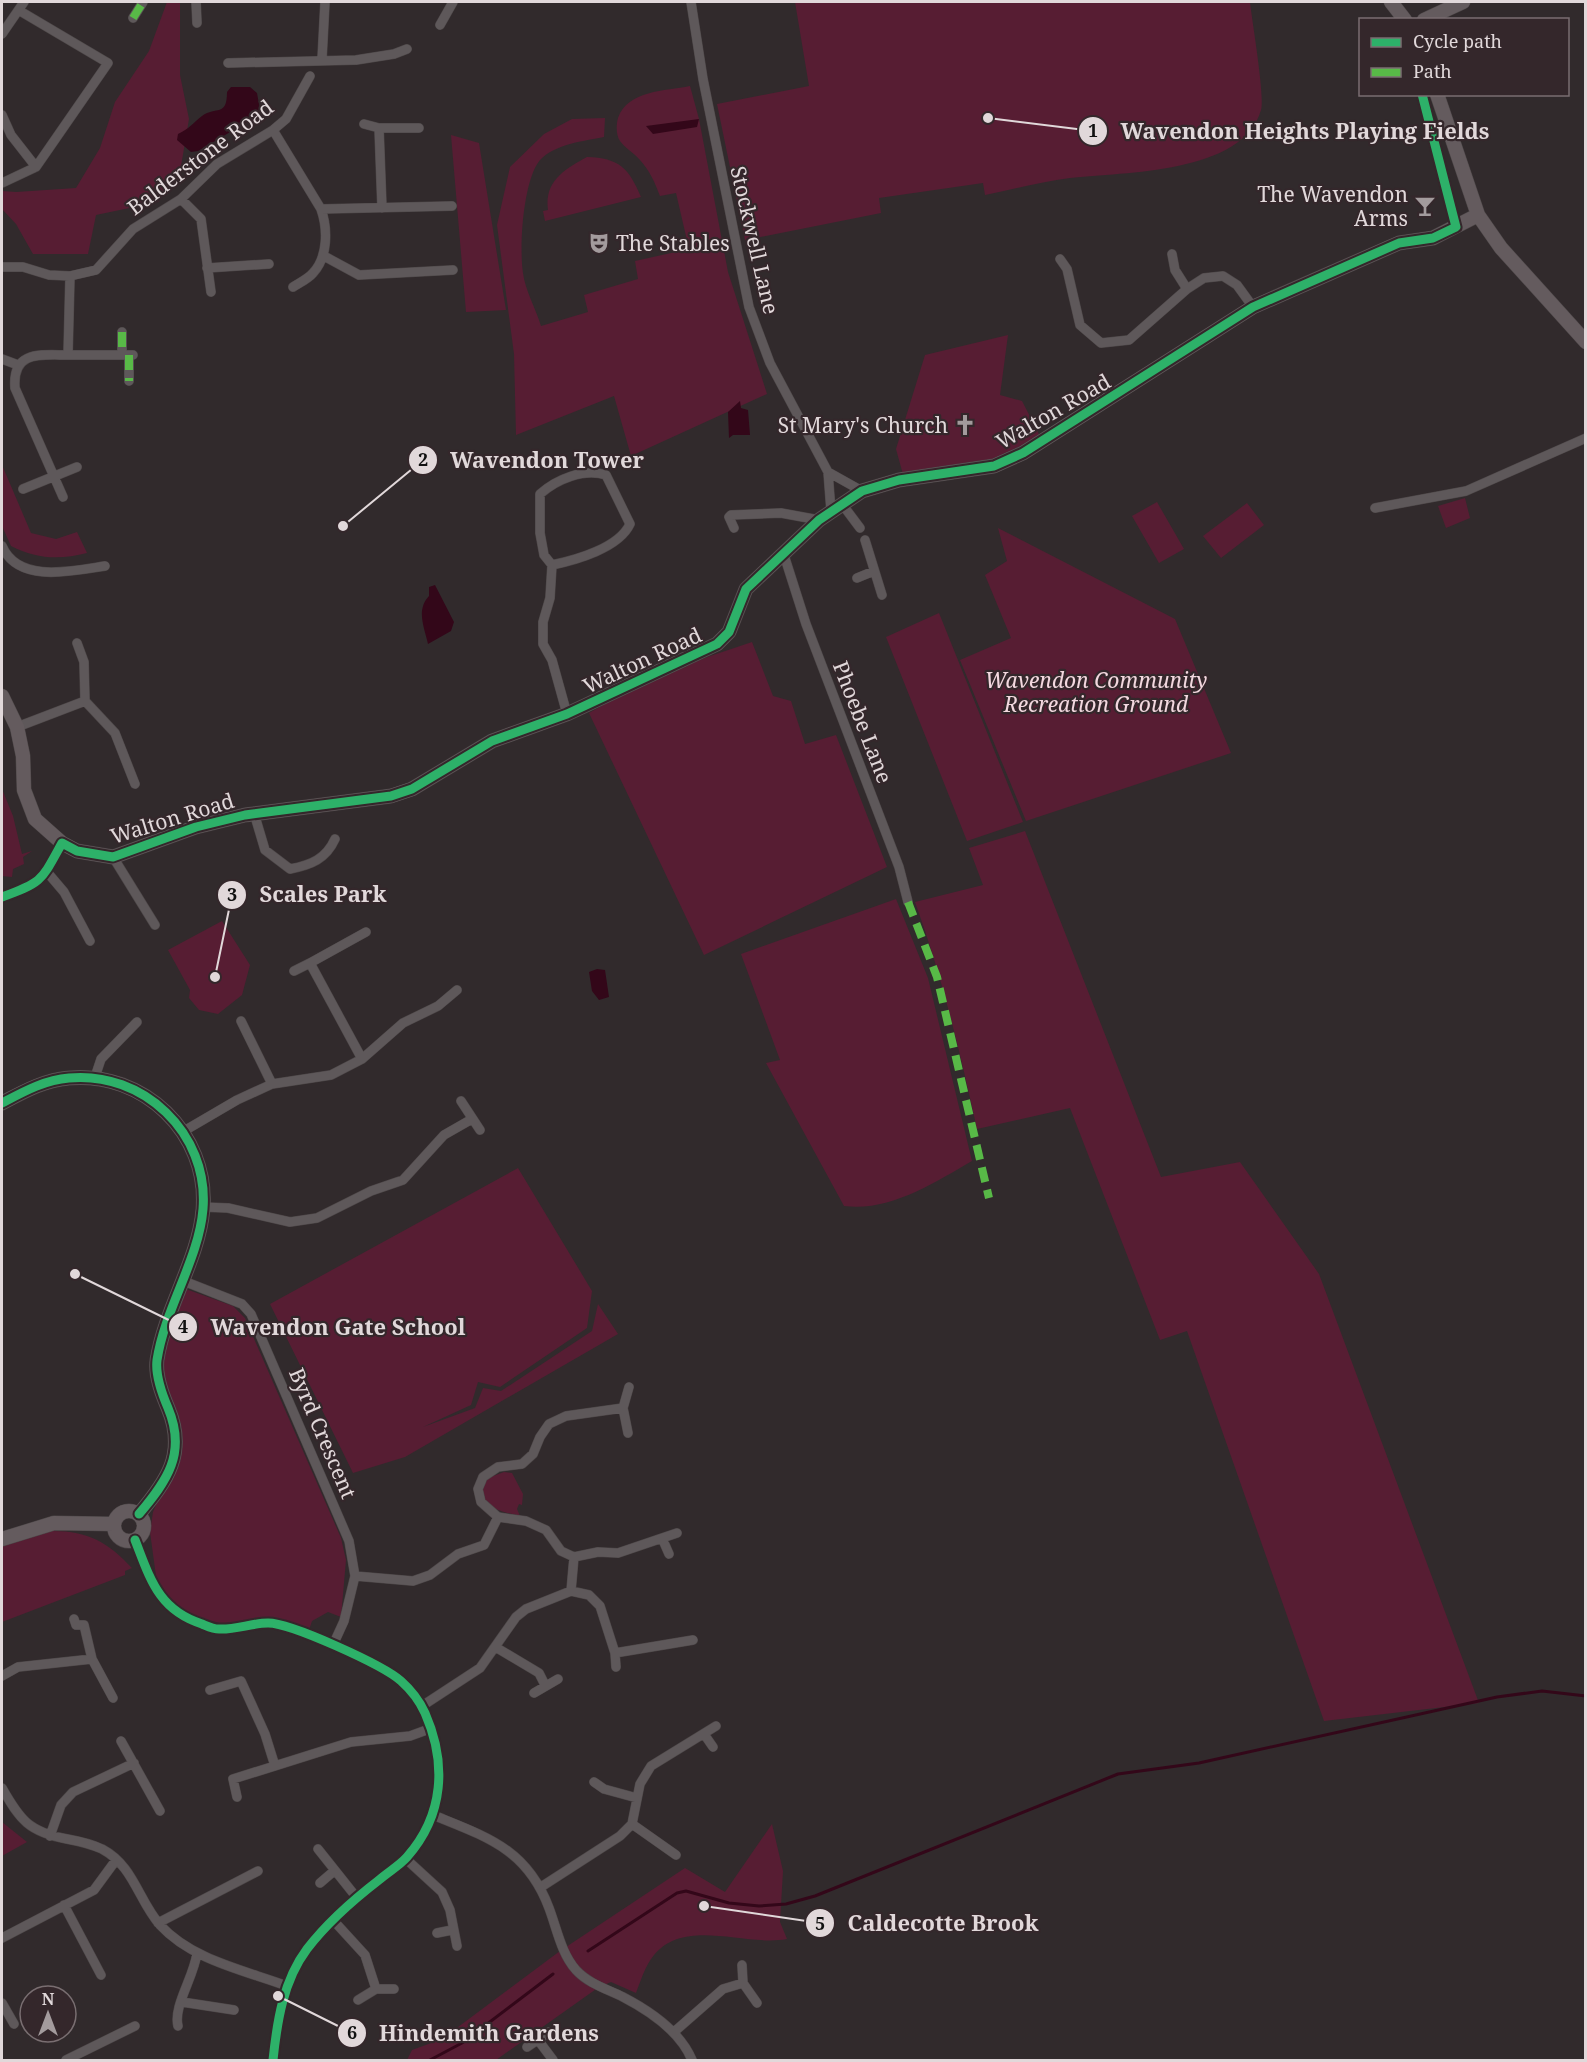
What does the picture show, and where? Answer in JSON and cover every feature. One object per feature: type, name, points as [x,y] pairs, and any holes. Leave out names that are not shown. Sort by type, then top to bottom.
[{"type":"street","points":[[133,18],[143,2]]},
{"type":"street","points":[[196,2],[197,23]]},
{"type":"street","points":[[321,59],[325,2]]},
{"type":"street","points":[[440,26],[453,2]]},
{"type":"street","name":"Stockwell Lane","points":[[691,2],[703,79],[749,307],[770,363],[828,472],[836,508]]},
{"type":"street","points":[[1391,2],[1403,18]]},
{"type":"street","points":[[1428,18],[1463,2]]},
{"type":"street","points":[[2,34],[22,6],[108,63],[36,167],[18,178],[2,183]]},
{"type":"street","points":[[228,63],[321,59],[356,60],[394,54],[407,49]]},
{"type":"street","name":"Balderstone Road","points":[[2,267],[23,267],[49,275],[70,276],[96,270],[133,229],[182,199],[217,164],[273,130],[285,119],[309,76]]},
{"type":"street","points":[[1438,96],[1454,150],[1478,215],[1501,248],[1586,342]]},
{"type":"street","points":[[2,115],[11,135],[36,167]]},
{"type":"street","points":[[364,124],[379,128],[419,128]]},
{"type":"street","points":[[379,128],[382,208]]},
{"type":"street","points":[[273,130],[321,209],[325,220],[324,255],[313,273],[293,287]]},
{"type":"street","points":[[182,199],[201,219],[211,292]]},
{"type":"street","points":[[321,209],[452,206]]},
{"type":"street","name":"Walton Road","points":[[62,843],[77,851],[113,857],[196,827],[254,813],[391,796],[412,789],[492,741],[567,714],[717,644],[729,632],[746,589],[819,520],[862,491],[899,480],[994,466],[1023,453],[1253,307],[1399,243],[1433,238],[1478,215]]},
{"type":"street","points":[[1172,254],[1175,270],[1186,289]]},
{"type":"street","points":[[324,255],[359,276],[453,270]]},
{"type":"street","points":[[1060,259],[1067,269],[1080,325],[1101,343],[1129,340],[1186,289],[1204,278],[1223,276],[1237,285],[1253,307]]},
{"type":"street","points":[[207,268],[269,264]]},
{"type":"street","points":[[68,355],[70,276]]},
{"type":"street","points":[[123,332],[128,355],[129,381]]},
{"type":"street","points":[[63,497],[15,388],[14,375],[18,365],[35,355],[128,355]]},
{"type":"street","points":[[2,358],[18,365]]},
{"type":"street","points":[[1375,508],[1466,491],[1586,438]]},
{"type":"street","points":[[23,489],[77,467]]},
{"type":"street","points":[[552,565],[581,560],[626,534],[630,524],[606,475],[594,471],[554,482],[540,494],[540,532],[544,555],[552,565],[550,598],[543,622],[543,644],[552,660],[567,714]]},
{"type":"street","points":[[828,472],[862,491]]},
{"type":"street","points":[[836,508],[860,528]]},
{"type":"street","points":[[734,528],[729,517],[731,514],[781,513],[819,520]]},
{"type":"street","points":[[865,540],[882,594]]},
{"type":"street","points":[[2,546],[5,554],[19,567],[38,571],[72,571],[105,566]]},
{"type":"street","name":"Phoebe Lane","points":[[784,555],[806,624],[899,867],[908,902]]},
{"type":"street","points":[[857,578],[874,571]]},
{"type":"street","points":[[77,643],[84,662],[85,701],[115,733],[135,784]]},
{"type":"street","points":[[2,696],[17,727],[23,756],[24,790],[35,819],[62,843],[47,872],[34,885],[2,897]]},
{"type":"street","points":[[17,727],[85,701]]},
{"type":"street","points":[[254,813],[265,850],[290,869],[310,866],[330,851],[335,839]]},
{"type":"street","points":[[113,857],[155,925]]},
{"type":"street","points":[[47,872],[64,892],[90,941]]},
{"type":"street","points":[[294,971],[366,932]]},
{"type":"street","points":[[310,963],[362,1059]]},
{"type":"street","points":[[184,1131],[237,1100],[272,1084],[331,1075],[362,1059],[403,1023],[438,1006],[458,990]]},
{"type":"street","points":[[241,1021],[272,1084]]},
{"type":"street","points":[[95,1077],[101,1059],[137,1022]]},
{"type":"street","points":[[2,1103],[46,1082],[95,1077],[131,1088],[149,1097],[184,1131],[195,1155],[201,1181],[203,1207],[200,1230],[162,1335],[157,1364],[162,1392],[172,1419],[176,1440],[172,1468],[158,1492],[140,1515]]},
{"type":"street","points":[[461,1101],[480,1130]]},
{"type":"street","points":[[203,1207],[228,1208],[290,1222],[317,1218],[371,1191],[403,1180],[444,1135],[472,1119]]},
{"type":"street","name":"Byrd Crescent","points":[[181,1280],[242,1304],[251,1314],[349,1541],[354,1576],[344,1621],[333,1645]]},
{"type":"street","points":[[628,1433],[622,1408],[629,1387]]},
{"type":"street","points":[[622,1408],[566,1416],[549,1424],[540,1437],[533,1454],[522,1464],[489,1471],[480,1482],[479,1496],[485,1507],[498,1517],[526,1521],[546,1530],[561,1551],[574,1557],[598,1552],[618,1553],[677,1533]]},
{"type":"street","points":[[131,1510],[140,1515],[144,1528],[135,1539],[122,1539],[115,1533],[114,1524],[121,1512],[131,1510]]},
{"type":"street","points":[[354,1576],[413,1581],[430,1575],[458,1554],[484,1545],[498,1517]]},
{"type":"street","points":[[2,1539],[54,1523],[114,1524]]},
{"type":"street","points":[[662,1538],[669,1554]]},
{"type":"street","points":[[135,1539],[161,1599],[182,1618],[218,1629],[270,1622],[333,1645],[369,1661],[401,1681],[422,1706],[432,1728],[441,1773],[433,1815],[422,1838],[406,1859],[357,1898],[306,1950],[287,1986],[276,2029],[273,2061]]},
{"type":"street","points":[[571,1591],[574,1557]]},
{"type":"street","points":[[422,1706],[480,1668],[497,1648],[516,1617],[526,1609],[571,1591],[589,1595],[600,1606],[615,1653],[616,1667]]},
{"type":"street","points":[[74,1619],[76,1625],[84,1625],[88,1631],[93,1659],[113,1698]]},
{"type":"street","points":[[615,1653],[693,1640]]},
{"type":"street","points":[[497,1648],[539,1673],[545,1684]]},
{"type":"street","points":[[2,1676],[18,1667],[93,1659]]},
{"type":"street","points":[[534,1693],[545,1684],[558,1679]]},
{"type":"street","points":[[210,1690],[241,1681],[265,1734],[275,1767]]},
{"type":"street","points":[[541,1887],[620,1836],[632,1824],[640,1784],[651,1766],[716,1726]]},
{"type":"street","points":[[237,1797],[233,1779],[351,1742],[410,1736],[432,1728]]},
{"type":"street","points":[[704,1734],[713,1747]]},
{"type":"street","points":[[121,1741],[160,1811]]},
{"type":"street","points":[[50,1836],[61,1805],[73,1792],[134,1763]]},
{"type":"street","points":[[594,1782],[604,1789],[637,1798]]},
{"type":"street","points":[[2,1788],[26,1824],[50,1836],[102,1849],[117,1860],[131,1874],[158,1923],[174,1938],[197,1953],[287,1986]]},
{"type":"street","points":[[433,1815],[487,1836],[515,1855],[541,1887],[562,1948],[576,1970],[599,1987],[648,2011],[674,2032],[692,2061]]},
{"type":"street","points":[[632,1824],[676,1855]]},
{"type":"street","points":[[318,1849],[357,1898]]},
{"type":"street","points":[[406,1859],[442,1892],[450,1910],[452,1930],[457,1946]]},
{"type":"street","points":[[2,1938],[94,1890],[117,1860]]},
{"type":"street","points":[[158,1923],[258,1871]]},
{"type":"street","points":[[320,1883],[334,1871]]},
{"type":"street","points":[[64,1905],[101,1975]]},
{"type":"street","points":[[333,1920],[365,1955],[376,1989]]},
{"type":"street","points":[[437,1933],[452,1930]]},
{"type":"street","points":[[178,2026],[175,2014],[195,1968],[197,1953]]},
{"type":"street","points":[[742,1965],[743,1983],[757,2003]]},
{"type":"street","points":[[674,2032],[723,1989],[743,1983]]},
{"type":"street","points":[[358,2000],[376,1989],[394,1989]]},
{"type":"street","points":[[182,2002],[234,2010]]},
{"type":"street","points":[[2,2003],[14,2024]]},
{"type":"street","points":[[66,2061],[135,2026]]},
{"type":"street","points":[[527,2047],[549,2032]]},
{"type":"street","points":[[538,2040],[553,2061]]},
{"type":"green space","points":[[167,2],[180,2],[180,75],[189,119],[180,172],[158,202],[96,215],[88,254],[33,254],[16,224],[2,209],[2,191],[76,188],[100,148],[115,102],[149,51]]},
{"type":"green space","points":[[795,2],[1250,2],[1260,75],[1261,110],[1250,131],[1231,147],[1207,158],[1179,166],[1070,178],[985,195],[983,183],[879,198],[881,213],[745,240],[717,104],[809,86]]},
{"type":"green space","points":[[690,86],[699,119],[728,272],[767,394],[631,456],[614,396],[516,435],[514,354],[497,225],[510,167],[544,134],[572,119],[605,118],[604,137],[562,147],[540,160],[534,170],[526,198],[522,232],[524,279],[541,326],[588,312],[584,295],[638,279],[635,261],[689,249],[676,193],[660,196],[647,168],[620,141],[617,127],[618,118],[630,102],[648,93]]},
{"type":"green space","points":[[451,135],[479,143],[506,310],[466,312]]},
{"type":"green space","points":[[587,157],[615,162],[622,167],[632,179],[641,197],[545,221],[543,211],[548,210],[549,191],[553,184],[564,171]]},
{"type":"green space","name":"St Mary's Church","points":[[1008,335],[1000,395],[1022,401],[1042,440],[998,462],[904,478],[896,449],[925,355]]},
{"type":"green space","points":[[2,465],[31,533],[56,539],[77,532],[87,553],[67,557],[48,557],[30,554],[11,546],[2,526]]},
{"type":"green space","points":[[1465,498],[1470,518],[1446,528],[1438,506]]},
{"type":"green space","points":[[1157,502],[1184,549],[1159,563],[1132,516]]},
{"type":"green space","points":[[1247,503],[1264,525],[1221,558],[1203,536]]},
{"type":"green space","name":"Wavendon Community Recreation Ground","points":[[998,528],[1175,619],[1231,753],[1026,821],[960,660],[1011,638],[985,575],[1007,561]]},
{"type":"green space","points":[[939,613],[1023,822],[967,841],[886,637]]},
{"type":"green space","points":[[752,642],[773,696],[791,701],[805,744],[836,735],[887,867],[704,955],[589,713],[657,674]]},
{"type":"green space","points":[[2,789],[13,816],[22,854],[32,851],[23,857],[24,864],[13,869],[12,877],[2,876]]},
{"type":"green space","points":[[1025,831],[1161,1177],[1240,1162],[1319,1274],[1479,1703],[1324,1721],[1187,1331],[1160,1340],[1070,1108],[977,1129],[950,1014],[915,902],[983,885],[969,848]]},
{"type":"green space","points":[[896,899],[928,978],[972,1161],[911,1194],[894,1200],[878,1205],[844,1206],[766,1063],[780,1060],[741,954]]},
{"type":"green space","points":[[222,921],[250,965],[242,995],[218,1014],[199,1010],[189,998],[190,990],[168,950]]},
{"type":"green space","points":[[518,1168],[592,1291],[587,1328],[500,1387],[478,1382],[471,1405],[423,1427],[475,1408],[483,1388],[501,1391],[592,1331],[598,1304],[618,1334],[405,1457],[353,1473],[270,1304]]},
{"type":"green space","points":[[183,1288],[233,1306],[245,1318],[341,1538],[346,1560],[341,1617],[328,1612],[312,1621],[309,1630],[264,1619],[223,1624],[188,1616],[165,1594],[156,1576],[150,1532],[153,1512],[176,1458],[159,1358]]},
{"type":"green space","points":[[504,1472],[512,1473],[523,1494],[522,1505],[519,1504],[517,1509],[520,1516],[490,1506],[485,1501],[483,1487],[488,1478]]},
{"type":"green space","points":[[49,1531],[74,1533],[95,1539],[114,1551],[132,1568],[125,1571],[125,1575],[2,1622],[2,1546]]},
{"type":"green space","points":[[2,1822],[27,1842],[2,1856]]},
{"type":"green space","points":[[772,1824],[783,1871],[780,1922],[787,1939],[753,1940],[699,1935],[682,1938],[667,1944],[654,1955],[636,1993],[611,1982],[599,1987],[496,2060],[407,2060],[412,2050],[442,2039],[560,1951],[685,1868],[725,1892]]},
{"type":"shaded area","points":[[231,87],[250,87],[257,93],[260,110],[254,118],[198,151],[191,152],[177,140],[178,134],[207,113],[223,108],[227,92]]},
{"type":"shaded area","points":[[699,119],[697,127],[653,134],[646,126]]},
{"type":"shaded area","points":[[740,401],[741,408],[748,410],[750,435],[733,435],[729,438],[728,412]]},
{"type":"shaded area","points":[[435,585],[454,622],[451,631],[428,644],[422,613],[429,596],[429,587]]},
{"type":"shaded area","points":[[597,969],[605,970],[609,997],[599,1000],[592,991],[589,972]]},
{"type":"waterway","points":[[588,1951],[677,1893],[686,1891],[729,1903],[759,1906],[786,1904],[815,1896],[1118,1774],[1199,1763],[1497,1697],[1542,1691],[1586,1696]]},
{"type":"waterway","points":[[430,2060],[462,2043],[553,1974]]},
{"type":"marked path","points":[[133,18],[143,2]]},
{"type":"marked path","points":[[122,332],[122,355]]},
{"type":"marked path","points":[[129,355],[129,381]]},
{"type":"marked path","points":[[908,902],[937,977],[989,1198]]},
{"type":"cycle path","points":[[2,897],[26,888],[40,879],[62,843],[77,851],[113,857],[196,827],[245,815],[391,796],[412,789],[492,741],[567,714],[717,644],[729,632],[746,589],[819,520],[862,491],[899,480],[994,466],[1023,453],[1253,307],[1399,243],[1433,238],[1456,227],[1423,96]]},
{"type":"cycle path","points":[[2,1103],[34,1087],[60,1079],[96,1079],[122,1085],[146,1096],[166,1112],[183,1132],[195,1155],[202,1181],[203,1209],[200,1228],[189,1265],[167,1322],[157,1360],[160,1385],[173,1424],[175,1453],[158,1490],[139,1514]]},
{"type":"cycle path","points":[[135,1540],[151,1580],[158,1591],[165,1601],[187,1618],[217,1629],[262,1623],[280,1625],[315,1637],[357,1656],[376,1665],[404,1684],[420,1704],[432,1732],[439,1769],[435,1806],[429,1824],[407,1857],[341,1912],[315,1939],[299,1961],[282,2002],[273,2060]]},
{"type":"place","name":"Wavendon Heights Playing Fields","points":[[988,118]]},
{"type":"place","name":"The Wavendon Arms","points":[[1425,206]]},
{"type":"place","name":"The Stables","points":[[599,243]]},
{"type":"place","name":"St Mary's Church","points":[[965,425]]},
{"type":"place","name":"Wavendon Tower","points":[[343,526]]},
{"type":"place","name":"Scales Park","points":[[215,977]]},
{"type":"place","name":"Wavendon Gate School","points":[[75,1274]]},
{"type":"place","name":"Caldecotte Brook","points":[[704,1906]]},
{"type":"place","name":"Hindemith Gardens","points":[[278,1996]]}]
